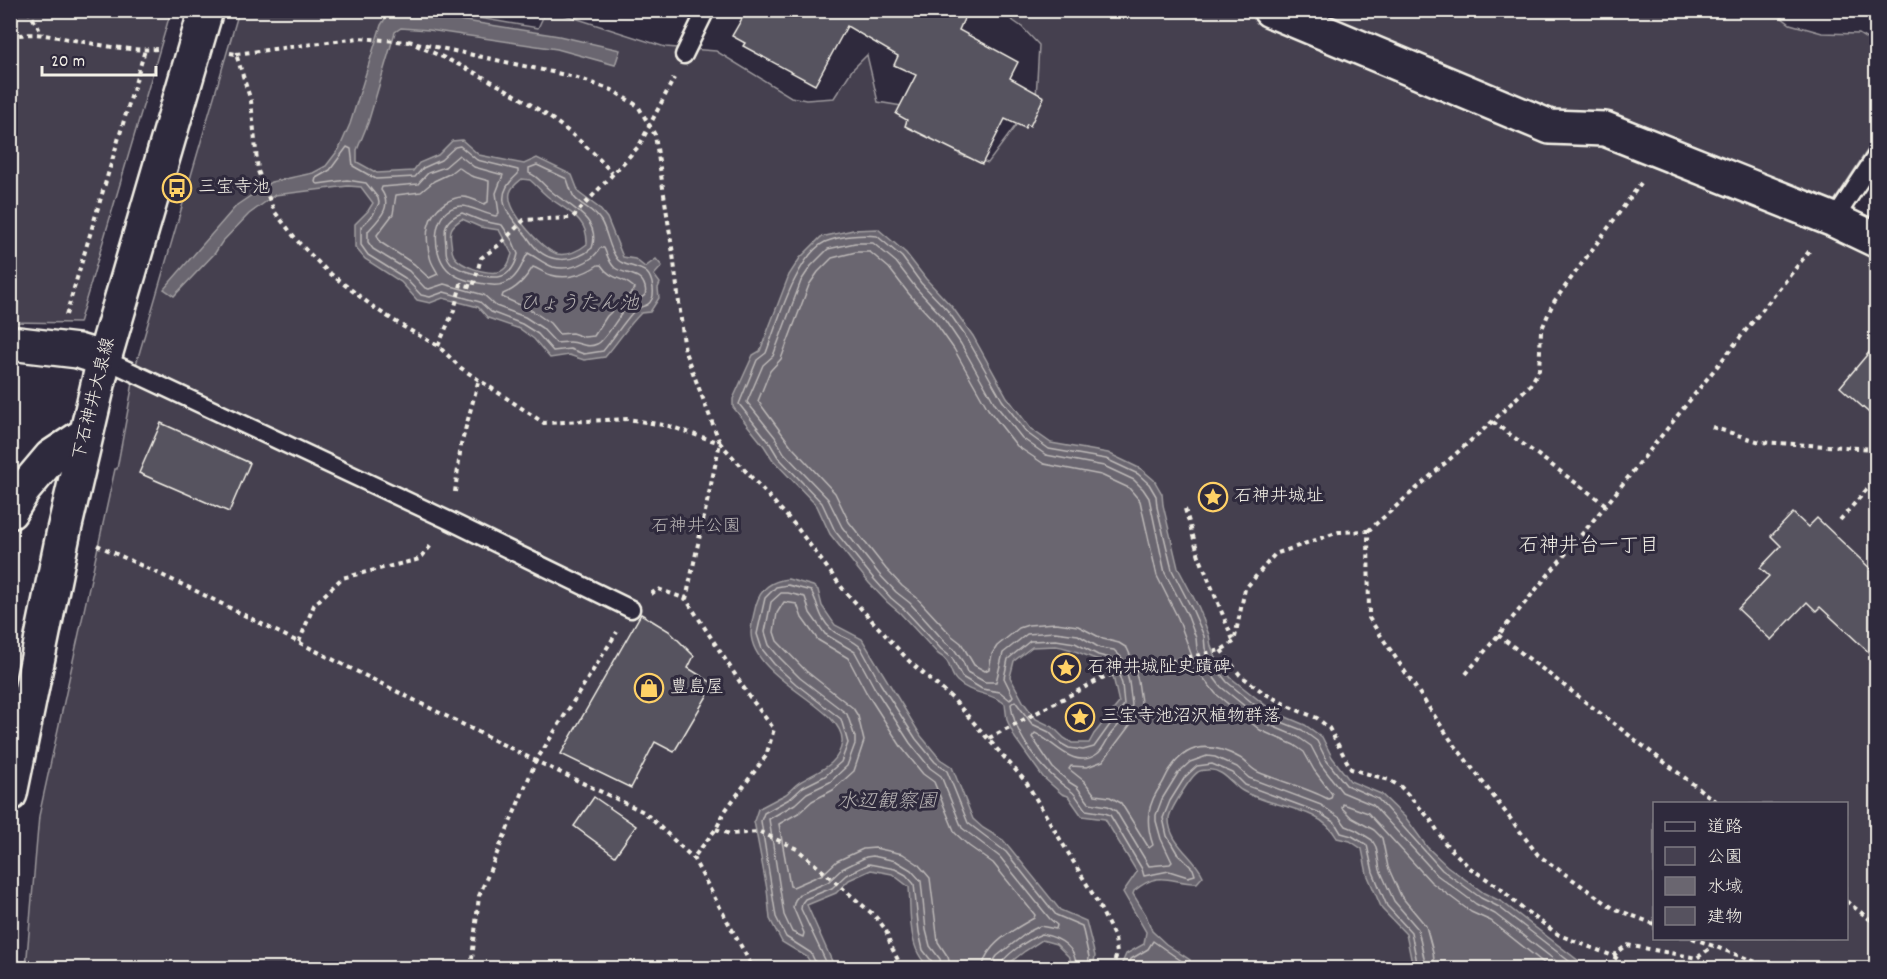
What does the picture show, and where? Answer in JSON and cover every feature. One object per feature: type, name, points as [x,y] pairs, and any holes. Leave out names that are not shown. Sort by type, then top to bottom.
[{"type":"street","name":"下石神井大泉線","points":[[10,794],[64,530],[104,359],[206,10]]},
{"type":"street","points":[[1270,10],[1550,127],[1605,129],[1834,220],[1876,240]]},
{"type":"street","points":[[10,343],[78,351],[104,359]]},
{"type":"street","points":[[10,512],[24,489],[51,457],[86,434]]},
{"type":"lane","points":[[684,55],[706,10]]},
{"type":"lane","points":[[1834,220],[1876,156]]},
{"type":"lane","points":[[104,359],[632,609]]},
{"type":"path","points":[[28,10],[42,34]]},
{"type":"path","points":[[10,36],[42,34],[94,45],[145,50],[162,49]]},
{"type":"path","points":[[220,51],[236,54],[371,38],[408,41],[575,77],[612,90],[638,106],[655,135],[685,352],[720,443],[795,525],[843,589],[910,662],[953,699],[1026,783],[1095,898],[1115,938],[1116,954],[1112,969]]},
{"type":"path","points":[[408,41],[464,66],[544,114],[596,154],[612,173]]},
{"type":"path","points":[[64,321],[145,50]]},
{"type":"path","points":[[236,54],[250,100],[258,171],[274,211],[300,244],[327,270],[376,309],[438,346],[461,368],[544,423],[627,420],[669,426],[720,443]]},
{"type":"path","points":[[438,346],[454,310],[461,284],[473,287],[481,258],[500,244],[524,220],[572,218],[639,146],[676,74]]},
{"type":"path","points":[[989,738],[1107,676],[1221,650],[1234,642],[1245,589],[1275,554],[1339,532],[1368,531],[1493,422],[1532,384],[1539,370],[1541,331],[1553,303],[1665,152]]},
{"type":"path","points":[[1466,674],[1606,505],[1834,220]]},
{"type":"path","points":[[1493,422],[1606,505]]},
{"type":"path","points":[[1712,427],[1760,442],[1876,449]]},
{"type":"path","points":[[686,599],[720,443]]},
{"type":"path","points":[[1840,520],[1876,479]]},
{"type":"path","points":[[1185,509],[1199,556],[1234,642]]},
{"type":"path","points":[[64,530],[205,595],[536,761],[644,812],[693,858],[753,969]]},
{"type":"path","points":[[1368,531],[1369,618],[1450,739],[1538,855],[1614,909],[1653,924]]},
{"type":"path","points":[[471,969],[479,896],[536,761],[632,609],[658,589],[686,599],[748,696],[774,729],[766,756],[725,811],[716,829],[693,858]]},
{"type":"path","points":[[1498,635],[1716,802]]},
{"type":"path","points":[[1221,650],[1240,675],[1264,693],[1317,718],[1329,728],[1351,769],[1389,780],[1401,788],[1430,819],[1445,843],[1470,868],[1500,888],[1519,906],[1558,935],[1613,956],[1631,969]]},
{"type":"path","points":[[716,829],[730,834],[760,832],[797,849],[875,916],[886,930],[902,969]]},
{"type":"path","points":[[1848,903],[1876,924]]},
{"type":"path","points":[[1695,940],[1772,969]]},
{"type":"path","points":[[1613,956],[1627,945],[1697,958],[1713,946]]},
{"type":"green space","points":[[11,10],[171,11],[79,323],[11,322]]},
{"type":"green space","name":"石神井公園","points":[[1772,10],[1790,24],[1822,33],[1859,34],[1876,45],[1876,137],[1829,209],[1876,232],[1876,968],[26,968],[39,816],[115,469],[117,469],[137,361],[239,11],[439,11],[538,28],[546,11],[553,11],[665,47],[716,51],[791,97],[806,100],[834,98],[852,70],[867,55],[878,102],[926,110],[942,138],[960,155],[988,163],[1036,98],[1039,45],[1022,27],[999,11]]},
{"type":"water","name":"ひょうたん池","points":[[390,11],[403,11],[559,36],[620,50],[615,65],[557,49],[401,28],[395,32],[368,123],[357,150],[357,162],[377,173],[413,171],[419,163],[438,155],[452,141],[462,140],[479,155],[524,164],[537,158],[572,175],[579,193],[599,208],[607,218],[623,257],[635,259],[645,267],[656,259],[662,266],[654,275],[660,283],[659,298],[650,312],[641,313],[636,318],[605,357],[584,360],[569,355],[550,358],[534,339],[520,329],[488,318],[478,307],[443,298],[430,303],[417,300],[401,282],[365,259],[355,247],[355,224],[373,203],[361,187],[348,186],[275,195],[249,214],[174,296],[164,289],[237,205],[271,182],[313,173],[326,166],[339,149],[350,124],[381,25]],"holes":[[[522,179],[530,180],[547,196],[575,216],[584,227],[587,244],[565,254],[557,254],[542,245],[526,228],[513,209],[510,200],[510,193],[514,185]],[[462,219],[480,227],[499,230],[512,254],[504,269],[498,272],[481,271],[457,260],[450,238],[453,226]]]},
{"type":"water","points":[[878,229],[906,253],[953,308],[973,336],[1007,397],[1031,429],[1051,443],[1108,453],[1141,469],[1154,480],[1162,494],[1178,568],[1199,608],[1215,657],[1231,678],[1274,712],[1305,725],[1322,737],[1332,757],[1350,781],[1381,794],[1406,818],[1427,847],[1447,866],[1484,893],[1502,902],[1588,968],[1413,968],[1406,934],[1382,909],[1367,874],[1362,849],[1350,841],[1337,838],[1329,827],[1306,813],[1253,796],[1241,790],[1217,771],[1201,770],[1186,786],[1169,818],[1170,827],[1177,842],[1203,876],[1197,883],[1165,879],[1151,880],[1133,894],[1146,915],[1152,931],[1166,944],[1190,960],[1190,968],[1120,968],[1126,954],[1144,944],[1146,932],[1123,892],[1137,872],[1105,819],[1082,816],[1068,796],[1062,794],[1043,777],[1015,738],[1007,720],[1005,704],[994,697],[969,689],[957,681],[946,660],[869,583],[830,534],[817,506],[773,460],[733,407],[733,399],[753,355],[760,351],[789,275],[800,258],[821,237],[853,230]],"holes":[[[1032,647],[1064,647],[1110,663],[1119,703],[1089,743],[1072,743],[1053,727],[1036,719],[1010,677],[1014,661]]]},
{"type":"water","name":"水辺観察園","points":[[788,579],[813,586],[818,590],[822,606],[835,625],[862,639],[921,736],[940,759],[952,767],[973,819],[1003,840],[1060,910],[1086,921],[1095,956],[1093,968],[1071,968],[1070,958],[1056,944],[1042,940],[1003,968],[932,968],[924,962],[914,943],[909,887],[892,874],[871,870],[849,880],[836,893],[807,905],[835,968],[813,968],[807,957],[782,942],[770,919],[767,889],[754,821],[758,809],[786,794],[798,783],[832,762],[837,757],[842,742],[839,729],[830,717],[781,679],[766,665],[755,650],[751,630],[758,599],[768,586]]},
{"type":"building","points":[[747,10],[968,10],[959,30],[1018,62],[1010,78],[1044,97],[1030,126],[1027,124],[1025,128],[1005,119],[982,164],[905,126],[907,120],[896,114],[916,75],[894,65],[898,56],[847,26],[815,85],[743,46],[745,43],[732,36]]},
{"type":"building","points":[[1876,344],[1876,419],[1840,387]]},
{"type":"building","points":[[161,423],[250,463],[229,512],[139,473]]},
{"type":"building","points":[[1793,513],[1808,527],[1817,518],[1876,574],[1876,659],[1820,607],[1816,611],[1807,602],[1771,640],[1738,609],[1769,576],[1760,568],[1781,546],[1771,536]]},
{"type":"building","points":[[641,614],[669,631],[694,656],[688,668],[714,684],[674,752],[655,742],[631,788],[561,754]]},
{"type":"building","points":[[594,797],[636,826],[615,856],[574,826]]},
{"type":"place","name":"三宝寺池","points":[[177,188]]},
{"type":"place","name":"石神井城址","points":[[1213,497]]},
{"type":"place","name":"石神井城阯史蹟碑","points":[[1066,668]]},
{"type":"place","name":"豊島屋","points":[[649,688]]},
{"type":"place","name":"三宝寺池沼沢植物群落","points":[[1080,717]]},
{"type":"district","name":"石神井台一丁目","points":[[1589,547]]}]
